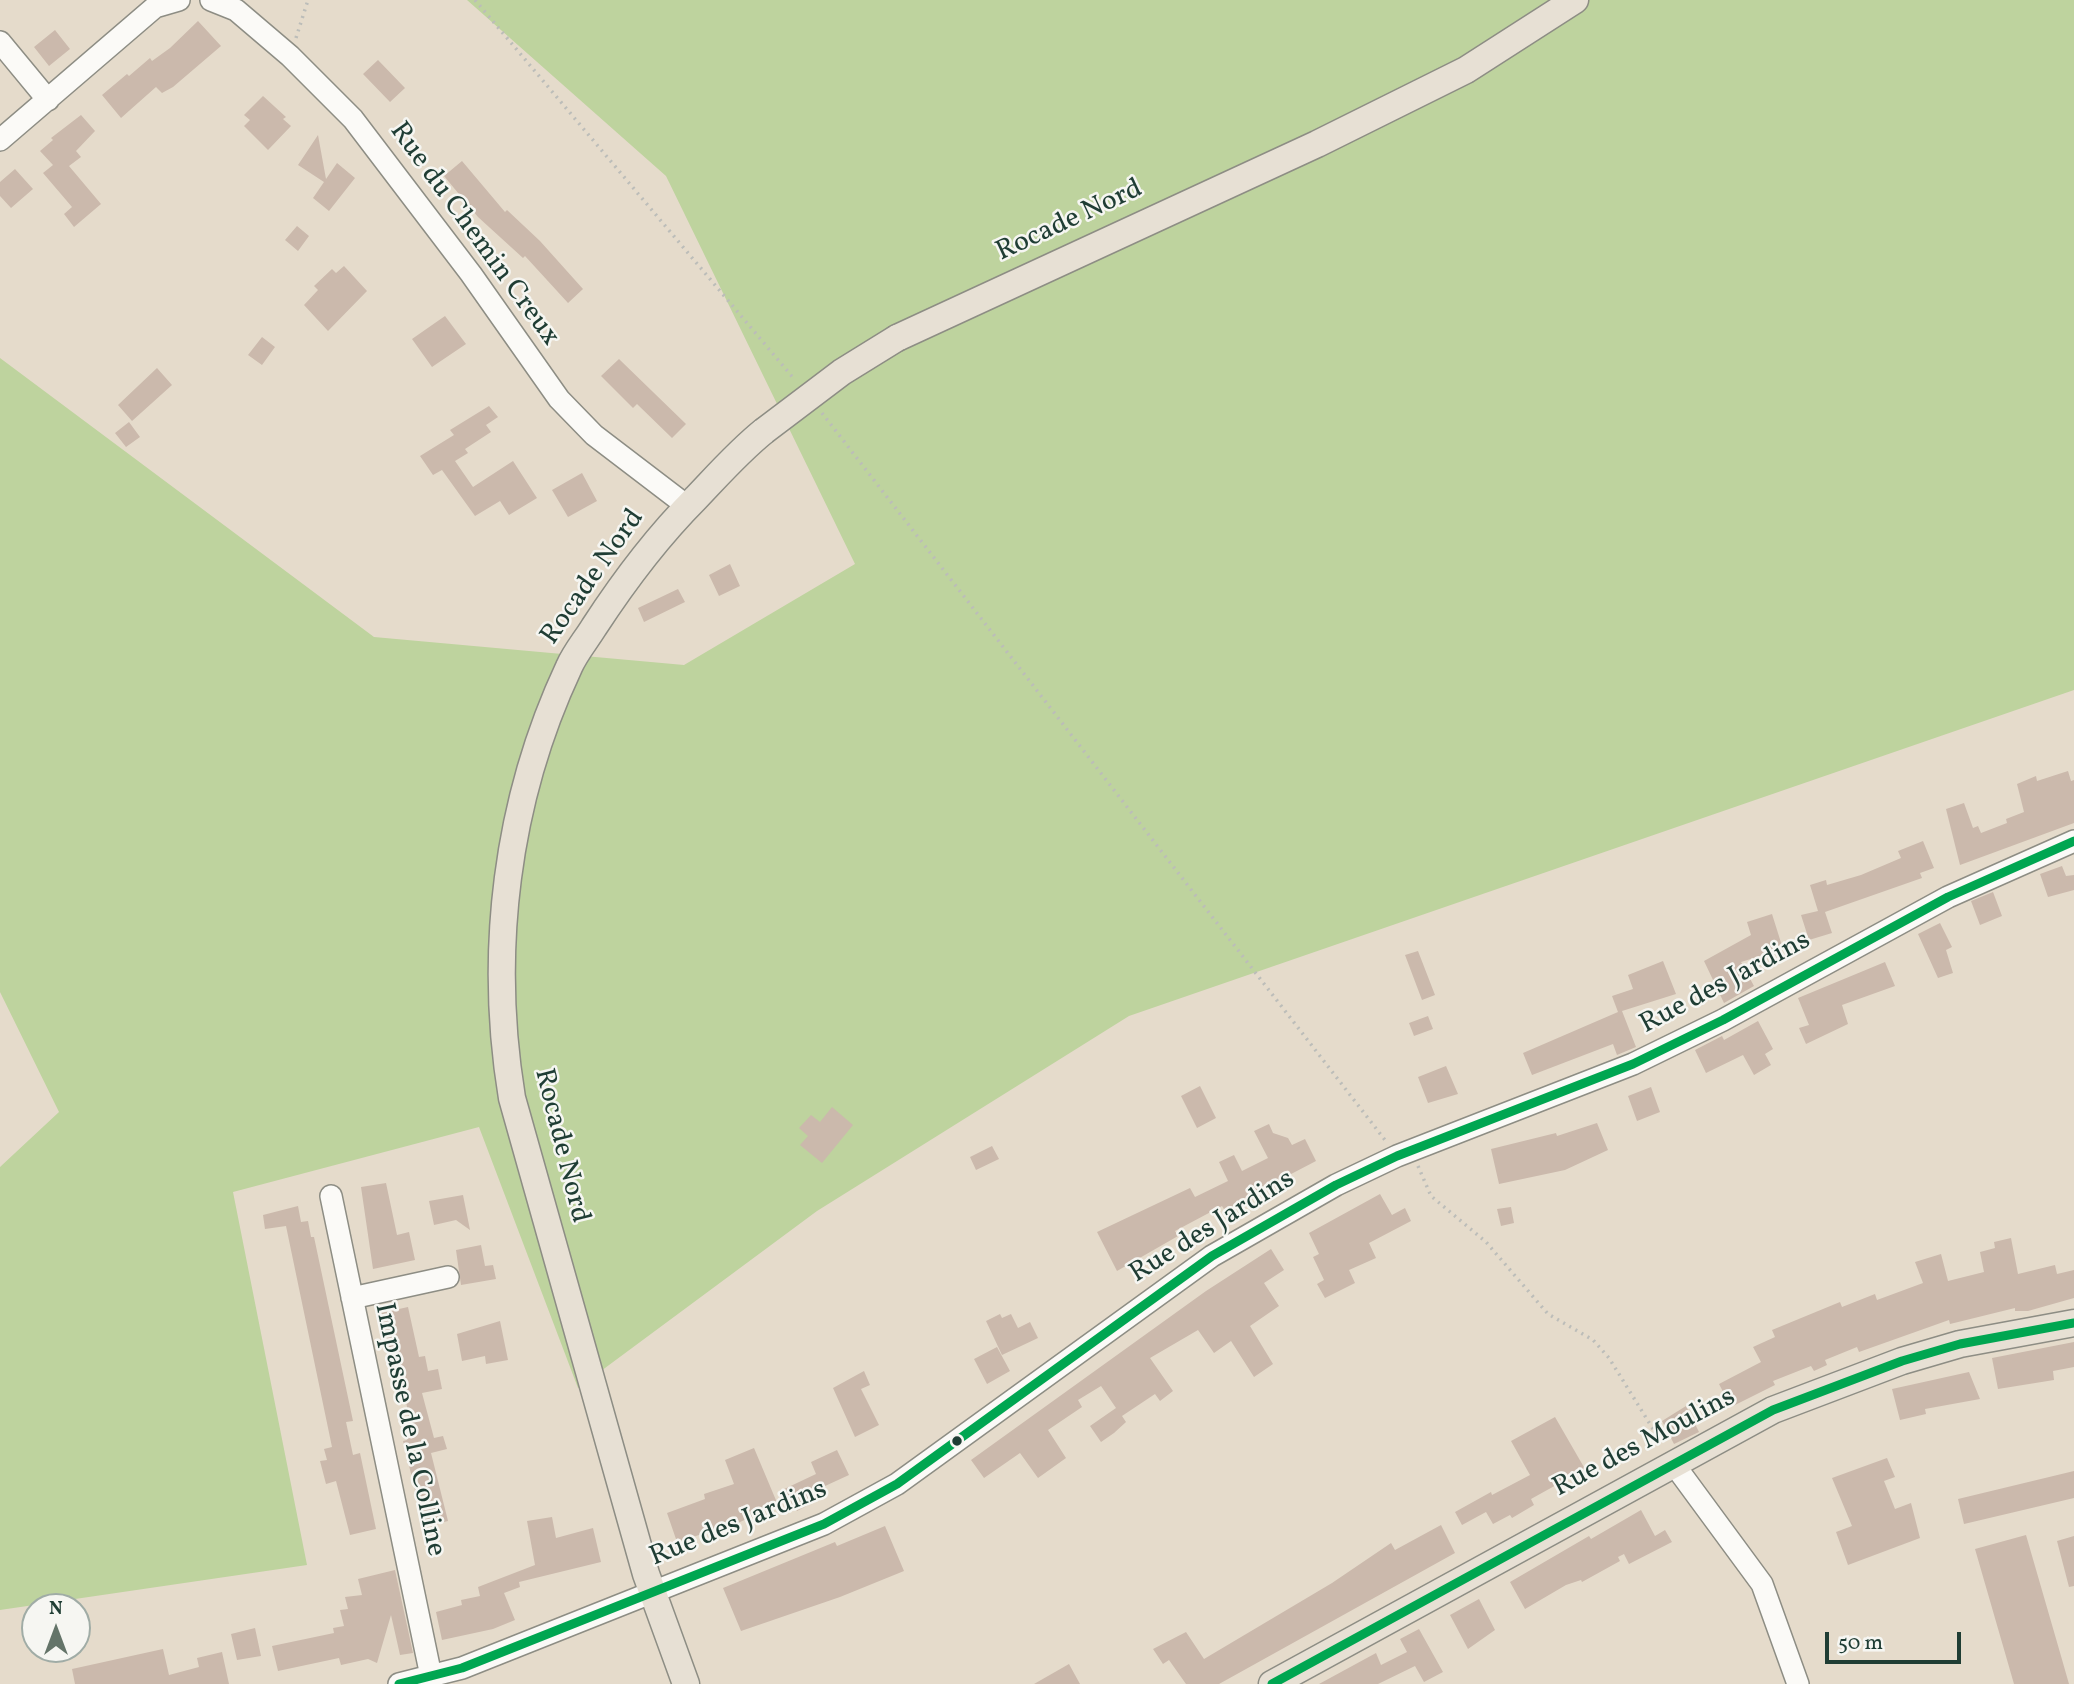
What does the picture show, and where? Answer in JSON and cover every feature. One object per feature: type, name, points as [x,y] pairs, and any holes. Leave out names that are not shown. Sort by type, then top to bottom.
[{"type":"main road","name":"Rocade Nord","points":[[686,1684],[652,1592],[512,1098],[502,1020],[501,932],[521,808],[541,732],[570,665],[619,588],[687,506],[746,446],[842,372],[897,338],[1317,144],[1466,70],[1575,0]]},
{"type":"main road","name":"Rue des Moulins","points":[[1272,1684],[1773,1410],[1861,1374],[1960,1345],[2074,1323]]},
{"type":"street","points":[[0,140],[155,7],[179,0]]},
{"type":"street","name":"Rue du Chemin Creux","points":[[211,0],[236,10],[290,56],[369,140],[471,274],[559,400],[594,435],[687,506]]},
{"type":"street","points":[[0,42],[48,100]]},
{"type":"street","name":"Rue des Jardins","points":[[400,1684],[462,1668],[824,1524],[897,1484],[1212,1256],[1336,1185],[1404,1154],[1633,1064],[1723,1020],[1948,897],[2072,846]]},
{"type":"street","name":"Impasse de la Colline","points":[[331,1196],[431,1676]]},
{"type":"street","points":[[352,1298],[448,1277]]},
{"type":"street","points":[[1673,1463],[1762,1584],[1798,1684]]},
{"type":"path","points":[[290,56],[308,0]]},
{"type":"path","points":[[475,0],[738,311]]},
{"type":"path","points":[[862,463],[1404,1154],[1431,1196],[1486,1242],[1548,1314],[1593,1340],[1609,1358],[1673,1463]]},
{"type":"green space","points":[[467,0],[2074,0],[2074,690],[1129,1016],[817,1211],[578,1388],[479,1127],[233,1192],[307,1565],[91,1597],[91,1593],[21,1593],[21,1607],[0,1610],[0,1167],[59,1112],[0,992],[0,358],[374,637],[684,665],[855,564],[666,176]]},
{"type":"building","points":[[198,21],[221,46],[173,87],[162,93],[156,87],[121,118],[102,95],[150,58],[152,61],[170,48]]},
{"type":"building","points":[[55,30],[70,49],[49,66],[34,47]]},
{"type":"building","points":[[378,60],[405,88],[390,102],[363,74]]},
{"type":"building","points":[[263,96],[286,117],[283,119],[291,126],[268,150],[244,126],[250,120],[244,115]]},
{"type":"building","points":[[81,115],[95,131],[76,151],[81,157],[69,166],[101,204],[74,227],[64,214],[72,207],[43,173],[53,165],[40,151],[53,140],[51,138]]},
{"type":"building","points":[[318,135],[326,179],[337,163],[355,178],[329,211],[313,198],[324,182],[298,165]]},
{"type":"building","points":[[462,161],[505,212],[507,210],[540,241],[583,289],[568,303],[525,256],[523,258],[478,217],[444,176]]},
{"type":"building","points":[[15,169],[33,189],[11,208],[0,196],[0,182]]},
{"type":"building","points":[[297,226],[309,236],[298,251],[285,240]]},
{"type":"building","points":[[344,266],[367,291],[328,331],[304,305],[318,290],[314,286],[332,269],[336,273]]},
{"type":"building","points":[[445,316],[466,344],[432,367],[412,339]]},
{"type":"building","points":[[262,337],[275,347],[262,365],[248,355]]},
{"type":"building","points":[[619,359],[686,424],[672,438],[637,404],[633,408],[601,376]]},
{"type":"building","points":[[157,368],[172,385],[132,421],[118,405]]},
{"type":"building","points":[[489,406],[498,417],[486,425],[491,432],[465,449],[468,453],[455,461],[473,487],[513,461],[537,498],[509,515],[500,501],[475,516],[442,470],[433,475],[420,456],[454,435],[450,430]]},
{"type":"building","points":[[129,422],[140,437],[126,447],[115,433]]},
{"type":"building","points":[[582,473],[597,501],[568,517],[552,490]]},
{"type":"building","points":[[730,564],[740,586],[719,596],[709,575]]},
{"type":"building","points":[[678,589],[685,602],[644,622],[638,608]]},
{"type":"building","points":[[2068,771],[2071,781],[2074,780],[2074,823],[1960,865],[1946,809],[1964,803],[1973,828],[1978,826],[1981,833],[2007,823],[2006,819],[2024,812],[2017,784],[2036,776],[2037,781]]},
{"type":"building","points":[[1923,841],[1934,868],[1920,873],[1922,878],[1825,912],[1832,933],[1809,940],[1801,915],[1818,911],[1810,885],[1826,880],[1827,885],[1861,875],[1901,858],[1898,851]]},
{"type":"building","points":[[2062,866],[2066,876],[2074,875],[2074,890],[2048,897],[2040,874]]},
{"type":"building","points":[[1993,892],[2002,916],[1980,925],[1971,901]]},
{"type":"building","points":[[1772,914],[1783,949],[1741,962],[1754,986],[1724,1003],[1704,961],[1751,935],[1747,922]]},
{"type":"building","points":[[1940,923],[1952,947],[1946,950],[1953,973],[1938,978],[1918,934]]},
{"type":"building","points":[[1418,951],[1435,995],[1422,1000],[1405,955]]},
{"type":"building","points":[[1663,961],[1676,994],[1622,1011],[1636,1047],[1617,1055],[1613,1044],[1532,1075],[1523,1053],[1618,1012],[1612,996],[1633,989],[1628,975]]},
{"type":"building","points":[[1885,962],[1895,986],[1842,1005],[1848,1024],[1806,1044],[1799,1028],[1809,1025],[1798,998]]},
{"type":"building","points":[[1428,1016],[1433,1029],[1414,1036],[1409,1023]]},
{"type":"building","points":[[1758,1021],[1773,1049],[1765,1054],[1771,1065],[1754,1075],[1743,1055],[1706,1073],[1695,1050],[1722,1036],[1724,1040]]},
{"type":"building","points":[[1446,1066],[1458,1094],[1428,1103],[1418,1077]]},
{"type":"building","points":[[1200,1086],[1216,1118],[1197,1128],[1181,1096]]},
{"type":"building","points":[[1651,1087],[1660,1112],[1637,1121],[1628,1096]]},
{"type":"building","points":[[832,1107],[853,1125],[822,1163],[800,1145],[808,1136],[799,1128],[811,1115],[820,1122]]},
{"type":"building","points":[[1597,1123],[1608,1150],[1565,1170],[1499,1184],[1491,1149],[1556,1133],[1557,1136]]},
{"type":"building","points":[[1269,1124],[1273,1133],[1288,1138],[1292,1145],[1305,1139],[1316,1161],[1249,1196],[1252,1201],[1227,1214],[1222,1206],[1175,1231],[1178,1236],[1117,1271],[1097,1232],[1190,1188],[1195,1197],[1228,1181],[1219,1162],[1234,1155],[1242,1171],[1268,1158],[1254,1131]]},
{"type":"building","points":[[992,1146],[999,1159],[976,1170],[970,1157]]},
{"type":"building","points":[[386,1183],[397,1235],[409,1232],[415,1260],[373,1269],[361,1187]]},
{"type":"building","points":[[1380,1194],[1392,1215],[1405,1208],[1411,1221],[1369,1243],[1376,1258],[1349,1270],[1355,1283],[1325,1298],[1317,1284],[1324,1280],[1313,1257],[1319,1254],[1309,1233]]},
{"type":"building","points":[[463,1195],[470,1230],[456,1220],[434,1225],[429,1201]]},
{"type":"building","points":[[298,1206],[301,1222],[308,1221],[311,1237],[314,1237],[353,1421],[346,1422],[353,1455],[360,1453],[376,1529],[350,1535],[336,1481],[326,1484],[320,1461],[327,1460],[324,1449],[332,1447],[286,1226],[265,1229],[263,1215]]},
{"type":"building","points":[[1511,1207],[1514,1223],[1501,1226],[1497,1209]]},
{"type":"building","points":[[2011,1238],[2018,1274],[2055,1265],[2057,1274],[2074,1270],[2074,1298],[2028,1311],[2015,1311],[2015,1308],[1950,1324],[1949,1320],[1859,1352],[1857,1347],[1825,1360],[1827,1365],[1814,1371],[1811,1366],[1773,1381],[1775,1385],[1731,1407],[1719,1384],[1761,1362],[1753,1347],[1775,1337],[1772,1330],[1840,1302],[1842,1307],[1875,1294],[1877,1300],[1923,1283],[1915,1262],[1941,1254],[1948,1281],[1984,1272],[1980,1252],[1995,1248],[1994,1242]]},
{"type":"building","points":[[481,1245],[485,1266],[493,1265],[496,1279],[461,1285],[456,1250]]},
{"type":"building","points":[[1271,1249],[1284,1270],[1264,1283],[1279,1306],[1250,1326],[1273,1364],[1254,1377],[1231,1341],[1214,1353],[1198,1330],[1150,1358],[1173,1391],[1160,1401],[1155,1394],[1122,1416],[1126,1422],[1101,1442],[1090,1426],[1116,1408],[1101,1386],[1078,1400],[1082,1407],[1048,1430],[1066,1458],[1038,1478],[1020,1453],[984,1478],[971,1460],[1206,1291]]},
{"type":"building","points":[[408,1307],[419,1357],[425,1356],[428,1371],[438,1369],[442,1389],[422,1393],[434,1438],[443,1436],[447,1449],[431,1453],[448,1521],[424,1527],[403,1441],[407,1440],[402,1420],[409,1418],[403,1385],[397,1386],[381,1313]]},
{"type":"building","points":[[1000,1314],[1002,1318],[1011,1314],[1018,1328],[1030,1322],[1038,1338],[1002,1355],[986,1321]]},
{"type":"building","points":[[500,1321],[508,1360],[486,1364],[485,1356],[462,1361],[457,1334]]},
{"type":"building","points":[[2074,1342],[2074,1367],[2053,1371],[2054,1380],[1998,1389],[1992,1358]]},
{"type":"building","points":[[997,1347],[1010,1371],[987,1384],[974,1359]]},
{"type":"building","points":[[864,1371],[870,1385],[861,1389],[879,1425],[855,1437],[833,1388]]},
{"type":"building","points":[[1969,1372],[1980,1399],[1925,1409],[1926,1414],[1900,1420],[1892,1389]]},
{"type":"building","points":[[1686,1406],[1699,1432],[1674,1444],[1662,1421]]},
{"type":"building","points":[[1555,1417],[1585,1469],[1531,1499],[1534,1505],[1512,1518],[1510,1515],[1493,1524],[1486,1512],[1462,1525],[1455,1512],[1530,1475],[1511,1441]]},
{"type":"building","points":[[754,1448],[778,1505],[740,1522],[677,1542],[667,1513],[705,1499],[704,1494],[734,1484],[725,1460]]},
{"type":"building","points":[[837,1450],[849,1475],[812,1492],[816,1501],[797,1511],[794,1504],[786,1507],[780,1491],[816,1474],[811,1462]]},
{"type":"building","points":[[1887,1458],[1895,1477],[1884,1481],[1895,1509],[1911,1503],[1920,1538],[1848,1565],[1836,1532],[1852,1526],[1832,1478]]},
{"type":"building","points":[[2074,1471],[2074,1498],[1964,1524],[1958,1499]]},
{"type":"building","points":[[1641,1510],[1655,1536],[1665,1530],[1672,1542],[1629,1564],[1624,1554],[1618,1557],[1620,1561],[1582,1582],[1581,1580],[1566,1585],[1525,1609],[1510,1582],[1589,1536],[1591,1539]]},
{"type":"building","points":[[552,1517],[556,1538],[593,1528],[601,1562],[519,1582],[520,1587],[504,1593],[515,1620],[493,1629],[442,1640],[436,1612],[462,1605],[461,1600],[480,1596],[478,1587],[535,1565],[527,1521]]},
{"type":"building","points":[[1441,1525],[1455,1553],[1219,1684],[1186,1684],[1169,1660],[1163,1664],[1153,1649],[1186,1632],[1204,1659],[1332,1583],[1391,1543],[1395,1550]]},
{"type":"building","points":[[885,1526],[904,1571],[840,1597],[741,1631],[723,1588],[835,1542],[837,1546]]},
{"type":"building","points":[[2026,1535],[2069,1684],[2014,1684],[1975,1549]]},
{"type":"building","points":[[2074,1536],[2074,1586],[2069,1587],[2057,1541]]},
{"type":"building","points":[[395,1570],[413,1653],[400,1655],[391,1615],[377,1663],[368,1659],[341,1665],[339,1658],[278,1671],[272,1646],[334,1633],[333,1628],[344,1626],[340,1610],[348,1609],[345,1597],[362,1595],[358,1579]]},
{"type":"building","points":[[1479,1599],[1495,1630],[1468,1649],[1450,1615]]},
{"type":"building","points":[[255,1628],[261,1656],[237,1660],[231,1634]]},
{"type":"building","points":[[1419,1629],[1443,1672],[1424,1682],[1415,1666],[1378,1684],[1319,1684],[1376,1653],[1381,1665],[1407,1652],[1400,1639]]},
{"type":"building","points":[[163,1649],[169,1675],[199,1667],[197,1658],[222,1652],[229,1684],[75,1684],[72,1669]]},
{"type":"building","points":[[1069,1664],[1080,1684],[1034,1684]]},
{"type":"transit line","points":[[399,1684],[462,1668],[824,1524],[897,1484],[1212,1256],[1336,1185],[1397,1156],[1633,1064],[1723,1020],[1948,897],[2074,841]]},
{"type":"transit line","points":[[1272,1684],[1773,1410],[1902,1361],[1960,1344],[2074,1323]]}]
